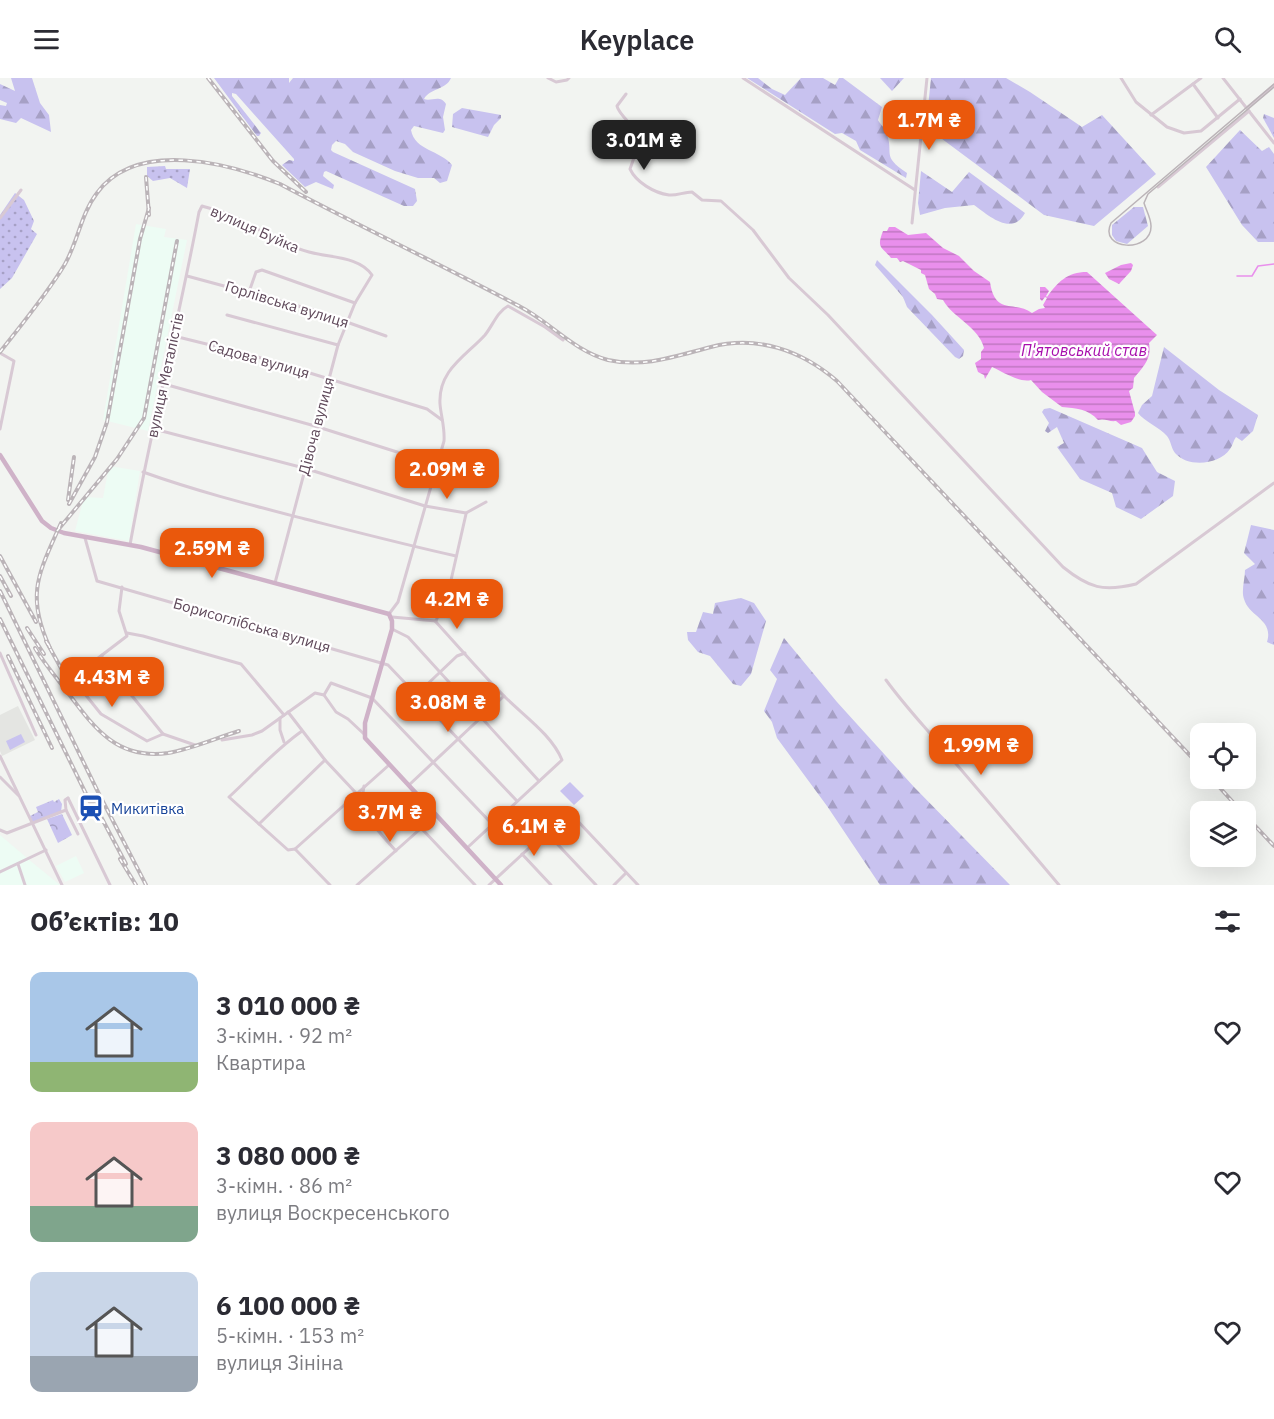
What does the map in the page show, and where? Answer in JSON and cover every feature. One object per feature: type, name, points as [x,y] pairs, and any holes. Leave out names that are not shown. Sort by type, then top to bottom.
[{"type":"main road","points":[[0,455],[46,525],[57,531],[130,545],[390,616],[392,629],[365,723],[364,734],[368,742],[501,885]]},
{"type":"street","points":[[548,78],[556,82],[569,78]]},
{"type":"street","points":[[743,78],[915,190]]},
{"type":"street","points":[[912,223],[927,78]]},
{"type":"street","points":[[1121,78],[1136,102],[1151,115],[1171,129],[1190,134],[1201,131],[1239,99]]},
{"type":"street","points":[[1151,115],[1201,78]]},
{"type":"street","points":[[1223,78],[1274,143]]},
{"type":"street","points":[[1194,81],[1218,118]]},
{"type":"street","points":[[1158,187],[1274,85]]},
{"type":"street","points":[[626,94],[617,106],[618,112],[636,129],[641,138],[630,169],[634,177],[660,192],[671,195],[692,192],[702,200],[721,201],[753,230],[789,278],[828,315],[1063,567],[1077,579],[1092,586],[1114,589],[1136,584],[1274,483]]},
{"type":"street","points":[[0,218],[21,190]]},
{"type":"street","name":"вулиця Буйка","points":[[202,206],[228,214],[274,238],[308,252],[358,262],[372,275]]},
{"type":"street","name":"вулиця Металістів","points":[[130,545],[143,472],[202,206]]},
{"type":"street","points":[[249,292],[256,272],[262,270],[355,303]]},
{"type":"street","name":"Дівоча вулиця","points":[[275,584],[338,345],[355,303],[372,275]]},
{"type":"street","name":"Горлівська вулиця","points":[[187,276],[249,292],[386,336]]},
{"type":"street","points":[[467,848],[562,760],[559,752],[541,732],[504,696],[435,621],[390,616],[398,602],[438,465],[444,441],[440,402],[443,385],[455,362],[470,351],[492,327],[502,310],[508,306],[563,340]]},
{"type":"street","points":[[227,315],[338,345]]},
{"type":"street","name":"Садова вулиця","points":[[174,336],[251,355],[427,409],[443,421]]},
{"type":"street","points":[[0,352],[14,361],[0,429]]},
{"type":"street","points":[[164,384],[315,426],[438,465]]},
{"type":"street","points":[[154,429],[304,468],[425,506],[466,513],[486,501]]},
{"type":"street","points":[[143,472],[180,485],[413,547],[456,556]]},
{"type":"street","points":[[435,621],[449,589],[466,513]]},
{"type":"street","name":"Борисоглібська вулиця","points":[[84,537],[97,580],[382,662]]},
{"type":"street","points":[[122,587],[119,611],[127,634]]},
{"type":"street","points":[[392,629],[408,638],[539,781]]},
{"type":"street","points":[[163,734],[147,741],[101,714],[72,678],[127,634],[143,636],[241,664],[284,715]]},
{"type":"street","points":[[0,653],[36,735]]},
{"type":"street","points":[[417,694],[457,656],[465,653]]},
{"type":"street","points":[[102,655],[102,659],[163,734],[195,745]]},
{"type":"street","points":[[382,662],[388,665],[417,694],[517,801]]},
{"type":"street","points":[[886,680],[905,707],[933,736],[988,804],[1059,885]]},
{"type":"street","points":[[324,695],[331,683],[372,698],[492,824]]},
{"type":"street","points":[[222,740],[262,731],[315,693],[324,695],[336,712],[348,719],[364,734]]},
{"type":"street","points":[[408,786],[504,696]]},
{"type":"street","points":[[288,712],[325,760],[356,793]]},
{"type":"street","points":[[280,718],[280,730],[284,742]]},
{"type":"street","points":[[302,731],[284,742],[229,797],[288,850],[295,849],[389,765]]},
{"type":"street","points":[[0,756],[62,885]]},
{"type":"street","points":[[259,824],[325,760]]},
{"type":"street","points":[[0,777],[20,796]]},
{"type":"street","points":[[364,786],[362,802],[373,824],[396,851]]},
{"type":"street","points":[[78,834],[66,810],[65,800],[68,798],[110,885]]},
{"type":"street","points":[[0,830],[4,833],[66,810]]},
{"type":"street","points":[[489,885],[566,814],[573,816],[638,885]]},
{"type":"street","points":[[357,885],[436,815]]},
{"type":"street","points":[[422,829],[475,885]]},
{"type":"street","points":[[545,831],[596,885]]},
{"type":"street","points":[[295,849],[330,885]]},
{"type":"street","points":[[0,872],[46,850]]},
{"type":"street","points":[[522,854],[551,885]]},
{"type":"street","points":[[18,864],[25,885]]},
{"type":"street","points":[[614,885],[626,873]]},
{"type":"shaded area","points":[[136,224],[166,229],[164,237],[187,240],[148,431],[103,420]]},
{"type":"shaded area","points":[[109,466],[140,471],[129,541],[75,531],[84,497],[103,498]]},
{"type":"shaded area","points":[[18,706],[35,740],[2,756],[0,715]]},
{"type":"shaded area","points":[[0,835],[33,863],[60,885],[0,885]]},
{"type":"shaded area","points":[[76,856],[84,873],[65,882],[56,866]]},
{"type":"green space","points":[[11,78],[32,78],[40,103],[49,115],[51,132],[21,118],[16,123],[0,119],[0,105],[6,106],[7,103],[0,100],[0,84],[15,91]]},
{"type":"green space","points":[[214,78],[289,78],[289,83],[293,78],[451,78],[446,85],[430,93],[424,99],[441,99],[446,104],[443,133],[414,126],[411,130],[417,142],[452,165],[447,181],[440,183],[434,178],[418,178],[395,171],[353,152],[345,144],[336,141],[332,145],[333,152],[415,189],[417,201],[413,206],[404,206],[326,171],[323,176],[334,185],[333,189],[316,182],[305,187],[282,165],[294,159],[236,94],[232,93],[261,133],[257,136]]},
{"type":"green space","points":[[747,78],[758,78],[772,89],[785,95],[801,78],[823,78],[835,85],[839,78],[843,78],[882,107],[878,120],[885,129],[891,158],[907,173],[906,178],[860,150],[856,141],[842,133],[835,134]]},
{"type":"green space","points":[[880,78],[904,78],[892,91]]},
{"type":"green space","points":[[931,78],[1006,78],[1082,127],[1102,115],[1156,174],[1094,226],[1044,215],[926,127]]},
{"type":"green space","points":[[462,108],[501,115],[501,118],[494,125],[488,137],[452,127],[453,114]]},
{"type":"green space","points":[[1264,114],[1274,118],[1274,138],[1263,118]]},
{"type":"green space","points":[[1240,130],[1262,151],[1269,147],[1274,154],[1274,242],[1258,242],[1242,225],[1206,167]]},
{"type":"green space","points":[[165,166],[166,169],[190,169],[187,188],[170,178],[153,181],[147,176],[147,167]]},
{"type":"green space","points":[[921,171],[952,192],[969,172],[1025,213],[1020,220],[1007,224],[974,205],[945,208],[920,215],[918,203]]},
{"type":"green space","points":[[15,193],[24,200],[34,221],[31,229],[37,234],[12,278],[0,289],[0,215]]},
{"type":"green space","points":[[1134,207],[1143,207],[1148,226],[1127,244],[1116,241],[1112,235],[1112,225]]},
{"type":"green space","points":[[877,260],[964,350],[963,356],[959,359],[955,357],[907,307],[903,297],[875,265]]},
{"type":"green space","points":[[1164,347],[1219,390],[1258,415],[1253,431],[1242,441],[1236,437],[1230,449],[1219,458],[1195,463],[1181,458],[1175,453],[1167,436],[1138,413],[1142,405],[1152,396]]},
{"type":"green space","points":[[1050,408],[1142,448],[1157,472],[1175,481],[1173,496],[1141,519],[1116,507],[1112,493],[1080,479],[1057,447],[1064,443],[1057,427],[1048,433],[1045,431],[1049,423],[1042,412]]},
{"type":"green space","points":[[1251,525],[1274,530],[1274,645],[1267,642],[1267,628],[1247,605],[1243,596],[1245,570],[1255,564],[1244,553]]},
{"type":"green space","points":[[741,598],[754,603],[766,621],[751,674],[741,686],[733,684],[710,656],[698,652],[688,640],[687,632],[696,632],[703,612],[713,614],[715,603]]},
{"type":"green space","points":[[784,638],[837,702],[914,787],[1010,885],[880,885],[827,806],[777,738],[772,722],[764,711],[777,679],[770,670]]},
{"type":"green space","points":[[21,734],[25,742],[10,750],[6,741]]},
{"type":"green space","points":[[570,782],[584,796],[574,805],[560,791]]},
{"type":"green space","points":[[59,799],[62,804],[61,812],[33,823],[30,816],[38,812],[36,807]]},
{"type":"green space","points":[[62,814],[72,835],[58,843],[47,819]]},
{"type":"water","name":"П'ятовський став","points":[[889,227],[895,227],[908,235],[926,233],[990,282],[996,299],[1001,303],[1032,313],[1045,308],[1043,305],[1047,298],[1045,297],[1042,301],[1040,299],[1040,287],[1045,287],[1049,291],[1047,297],[1068,276],[1087,272],[1157,335],[1149,343],[1148,358],[1134,378],[1133,388],[1129,391],[1135,413],[1131,422],[1121,425],[1116,421],[1098,420],[1082,410],[1062,407],[1042,392],[1031,380],[1017,379],[992,367],[985,379],[984,375],[978,372],[975,363],[981,359],[981,352],[984,348],[977,334],[952,312],[943,300],[937,299],[929,289],[921,270],[903,261],[900,262],[897,258],[891,258],[881,247],[883,231],[887,231]]},
{"type":"water","points":[[1131,263],[1133,265],[1131,271],[1119,284],[1109,279],[1105,273],[1121,265]]},
{"type":"waterway","points":[[1237,276],[1252,276],[1258,266],[1274,264]]},
{"type":"tram line","points":[[1274,84],[1111,223],[1109,232],[1112,239],[1126,245],[1143,241],[1149,235],[1151,226],[1144,203],[1148,194],[1274,87]]},
{"type":"railway","points":[[208,78],[273,161],[306,192]]},
{"type":"railway","points":[[0,352],[65,264],[87,210],[97,193],[114,176],[135,166],[159,161],[184,160],[236,169],[280,184],[519,306],[584,350],[608,360],[647,362],[711,347],[745,343],[762,344],[793,353],[809,361],[837,381],[1190,755]]},
{"type":"railway","points":[[146,177],[149,215]]},
{"type":"railway","points":[[69,504],[95,457],[107,422],[140,239],[149,208]]},
{"type":"railway","points":[[57,531],[117,459],[144,418],[177,241]]},
{"type":"railway","points":[[68,500],[74,457]]},
{"type":"railway","points":[[50,648],[38,613],[38,584],[46,556],[61,523]]},
{"type":"railway","points":[[0,556],[36,622]]},
{"type":"railway","points":[[0,576],[11,596]]},
{"type":"railway","points":[[0,591],[146,885]]},
{"type":"railway","points":[[0,619],[91,804]]},
{"type":"railway","points":[[27,628],[44,654]]},
{"type":"railway","points":[[46,641],[72,688]]},
{"type":"railway","points":[[35,648],[85,716],[107,738],[120,746],[150,754],[168,753],[239,731]]},
{"type":"railway","points":[[8,656],[52,748]]},
{"type":"railway","points":[[1221,789],[1232,801]]},
{"type":"railway","points":[[90,796],[126,864]]},
{"type":"railway","points":[[1256,827],[1274,846]]},
{"type":"railway","points":[[120,859],[136,885]]},
{"type":"place","name":"Микитівка","points":[[91,808]]}]
